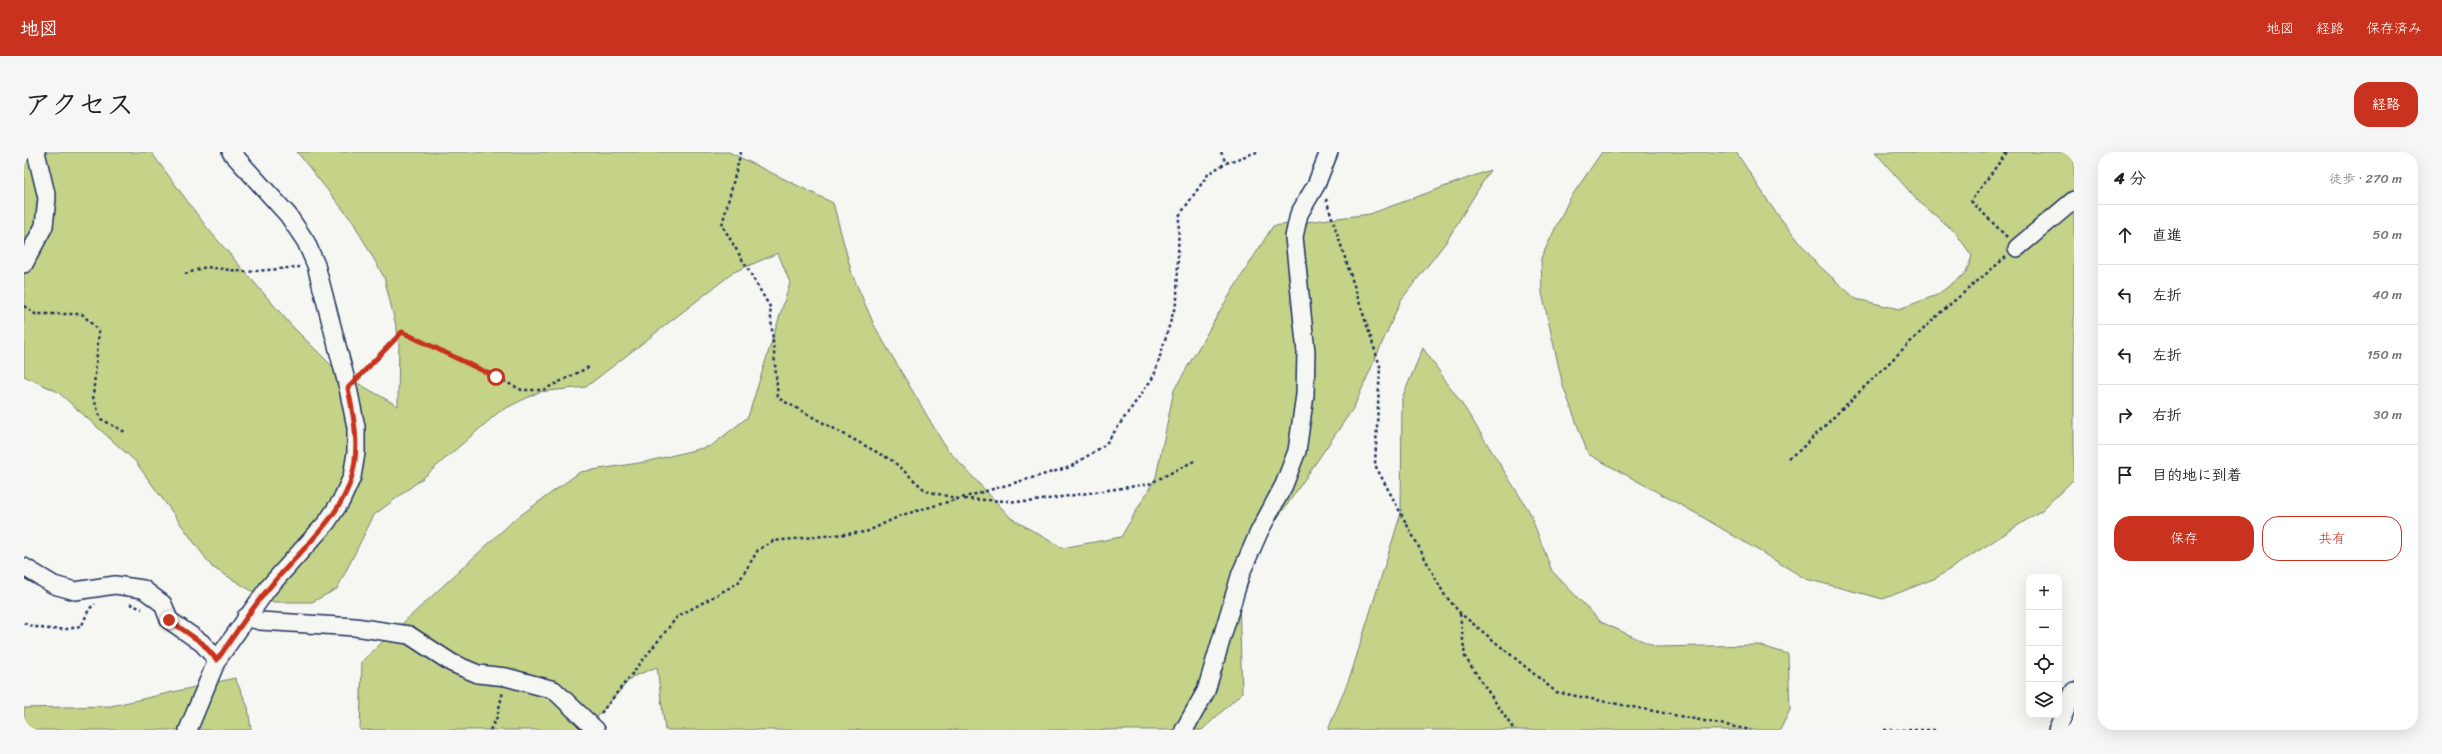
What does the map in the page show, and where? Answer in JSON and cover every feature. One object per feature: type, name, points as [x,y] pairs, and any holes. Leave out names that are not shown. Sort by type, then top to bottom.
[{"type":"street","points":[[24,264],[44,226],[48,198],[36,152]]},
{"type":"street","points":[[188,730],[217,660],[268,588],[327,522],[341,501],[352,478],[356,453],[356,427],[348,388],[316,266],[306,242],[288,215],[231,152]]},
{"type":"street","points":[[1184,730],[1206,691],[1241,573],[1259,532],[1284,485],[1297,451],[1305,395],[1306,352],[1294,237],[1299,214],[1316,185],[1330,152]]},
{"type":"street","points":[[2017,248],[2074,200]]},
{"type":"street","points":[[24,567],[54,585],[75,590],[115,585],[143,590],[163,604],[169,620],[202,643],[217,660]]},
{"type":"street","points":[[246,617],[260,621],[355,626],[409,634],[452,663],[478,674],[506,677],[554,690],[594,728]]},
{"type":"street","points":[[2057,730],[2074,691]]},
{"type":"path","points":[[741,152],[722,225],[770,307],[778,398],[893,461],[926,491],[960,499],[1028,502],[1149,484],[1196,460]]},
{"type":"path","points":[[1221,152],[1226,163]]},
{"type":"path","points":[[594,728],[677,617],[738,583],[758,550],[773,540],[866,532],[902,515],[1070,467],[1105,445],[1154,376],[1177,300],[1179,216],[1209,173],[1226,163],[1258,152]]},
{"type":"path","points":[[1788,458],[1800,450],[1941,312],[2017,248],[1971,201],[2007,152]]},
{"type":"path","points":[[1316,185],[1328,201],[1380,366],[1375,465],[1444,594],[1460,613],[1556,692],[1751,730]]},
{"type":"path","points":[[185,274],[206,267],[246,272],[316,266]]},
{"type":"path","points":[[24,306],[35,314],[82,314],[99,331],[93,397],[101,419],[125,432]]},
{"type":"path","points":[[348,388],[402,332],[522,390],[543,390],[589,368]]},
{"type":"path","points":[[24,623],[31,626],[74,629],[82,625],[89,609],[101,600]]},
{"type":"path","points":[[128,603],[169,620]]},
{"type":"path","points":[[1460,613],[1465,657],[1514,730]]},
{"type":"path","points":[[490,730],[497,717],[506,677]]},
{"type":"path","points":[[1884,730],[1936,730]]},
{"type":"green space","points":[[24,152],[151,152],[208,229],[291,325],[338,372],[398,406],[399,338],[384,277],[353,222],[297,152],[729,152],[833,203],[852,274],[875,327],[946,448],[1011,518],[1062,548],[1121,537],[1156,477],[1174,390],[1224,304],[1273,226],[1370,214],[1490,170],[1446,242],[1401,300],[1354,407],[1287,505],[1253,549],[1239,599],[1242,693],[1202,730],[665,730],[657,667],[632,677],[597,717],[590,730],[360,730],[362,661],[514,520],[580,472],[645,462],[711,446],[748,417],[790,283],[778,253],[734,272],[586,387],[539,392],[500,411],[423,478],[374,515],[337,589],[312,602],[270,602],[212,567],[135,461],[58,392],[24,376]]},
{"type":"green space","points":[[1602,152],[1736,152],[1774,210],[1816,263],[1856,299],[1899,309],[1937,295],[1966,273],[1972,256],[1955,232],[1917,200],[1875,152],[2074,152],[2074,479],[2042,510],[1936,578],[1883,599],[1806,579],[1699,515],[1588,454],[1563,386],[1542,293],[1541,258],[1569,200]]},
{"type":"green space","points":[[1423,348],[1466,410],[1529,511],[1552,571],[1601,622],[1656,647],[1758,645],[1788,654],[1790,710],[1780,730],[1328,730],[1351,674],[1401,513],[1402,398]]},
{"type":"green space","points":[[235,678],[248,707],[251,730],[24,730],[24,708],[111,706]]},
{"type":"route","points":[[169,620],[202,643],[217,660],[268,588],[327,522],[341,501],[352,478],[356,453],[356,427],[348,388],[402,332],[496,377]]}]
